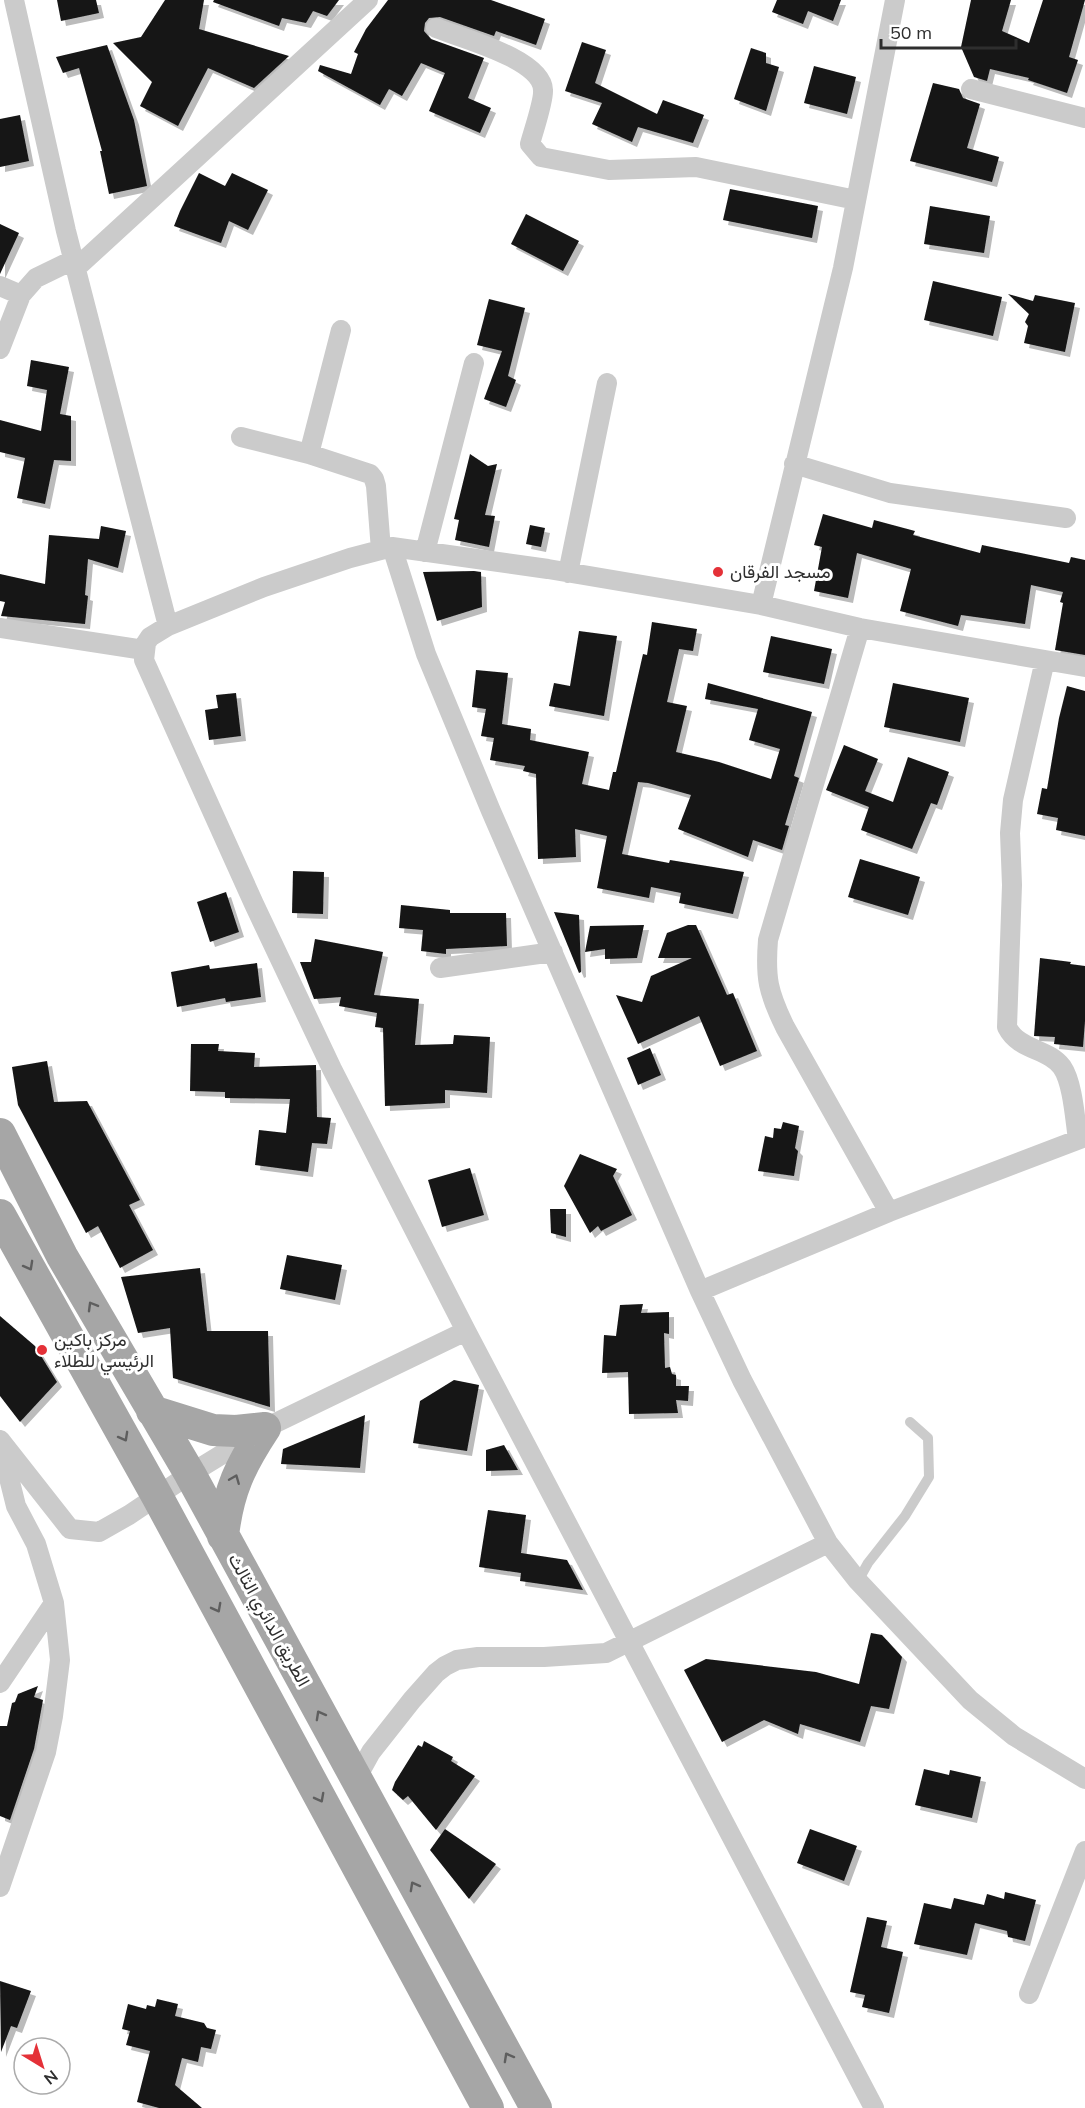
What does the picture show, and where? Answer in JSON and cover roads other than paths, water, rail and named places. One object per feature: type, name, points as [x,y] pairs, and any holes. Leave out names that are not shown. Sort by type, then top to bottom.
[{"type":"main road","name":"الطريق الدائري الثالث","points":[[0,1134],[62,1256],[190,1474],[536,2108]]},
{"type":"main road","points":[[0,1215],[156,1496],[488,2108]]},
{"type":"main road","points":[[152,1411],[213,1430],[237,1431],[265,1428]]},
{"type":"main road","points":[[223,1536],[231,1490],[240,1469],[265,1428]]},
{"type":"street","points":[[14,0],[74,264],[168,626]]},
{"type":"street","points":[[0,349],[21,295],[36,278],[74,264],[368,0]]},
{"type":"street","points":[[761,605],[843,268],[895,0]]},
{"type":"street","points":[[436,28],[519,60],[539,77],[543,90],[530,144],[541,157],[609,170],[696,167],[856,200]]},
{"type":"street","points":[[971,88],[1085,118]]},
{"type":"street","points":[[0,286],[21,295]]},
{"type":"street","points":[[309,454],[341,330]]},
{"type":"street","points":[[425,552],[474,363]]},
{"type":"street","points":[[568,573],[607,383]]},
{"type":"street","points":[[241,437],[309,454],[370,474],[374,479],[387,548],[426,654],[491,811],[700,1291],[747,1390],[828,1543],[858,1581],[970,1700],[1014,1736],[1085,1779]]},
{"type":"street","points":[[794,464],[890,493],[1066,518]]},
{"type":"street","points":[[874,2108],[466,1331],[332,1069],[254,904],[144,660],[144,650],[150,637],[168,626],[264,586],[387,548],[568,573],[761,605],[860,628],[1085,667]]},
{"type":"street","points":[[0,628],[144,650]]},
{"type":"street","points":[[860,628],[768,940],[767,983],[772,1000],[785,1027],[889,1212]]},
{"type":"street","points":[[700,1291],[889,1212],[1082,1138],[1068,1079],[1062,1067],[1054,1059],[1021,1043],[1011,1035],[1007,1027],[1012,885],[1010,833],[1013,800],[1045,660]]},
{"type":"street","points":[[440,968],[553,952]]},
{"type":"street","points":[[0,1442],[70,1529],[99,1532],[265,1428],[466,1331]]},
{"type":"street","points":[[0,1442],[16,1506],[36,1544],[54,1603],[60,1660],[46,1752],[0,1887]]},
{"type":"street","points":[[356,1779],[371,1752],[412,1700],[436,1673],[457,1660],[478,1657],[544,1657],[606,1653],[828,1543]]},
{"type":"street","points":[[0,1683],[54,1603]]},
{"type":"street","points":[[1029,1994],[1085,1851]]},
{"type":"lane","points":[[858,1581],[868,1563],[905,1516],[929,1477],[928,1438],[910,1422]]},
{"type":"place","name":"مسجد الفرقان","points":[[718,572]]},
{"type":"place","name":"مركز باكين الرئيسي للطلاء","points":[[42,1350]]}]
